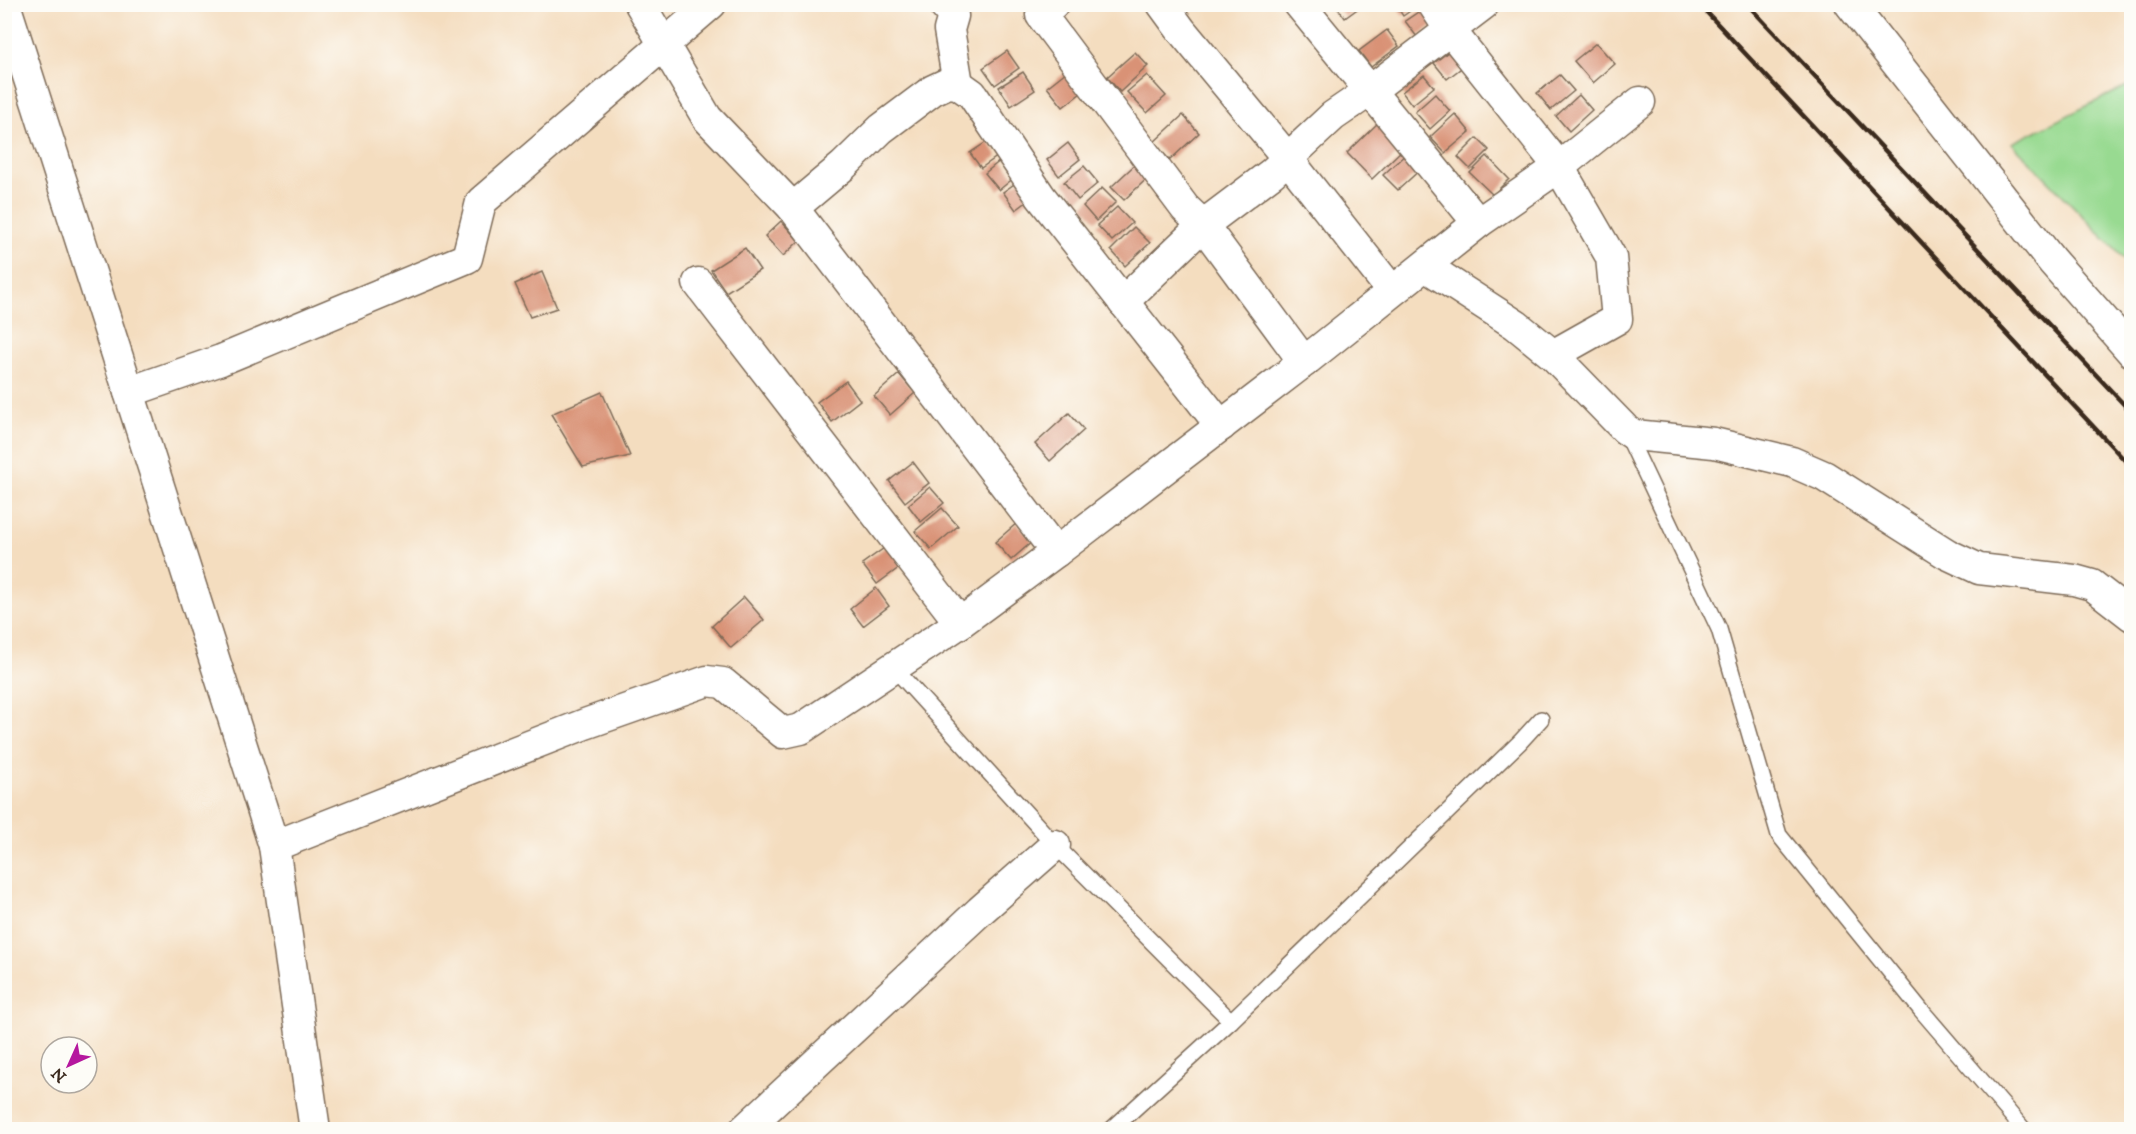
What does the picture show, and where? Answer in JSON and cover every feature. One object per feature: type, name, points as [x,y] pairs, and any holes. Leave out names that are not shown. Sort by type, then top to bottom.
[{"type":"street","points":[[5,4],[274,846],[315,1130]]},
{"type":"street","points":[[640,4],[706,118],[793,208],[1056,552]]},
{"type":"street","points":[[129,392],[221,360],[467,258],[481,202],[665,46],[711,4]]},
{"type":"street","points":[[943,4],[953,16],[949,30],[958,84]]},
{"type":"street","points":[[1053,4],[1041,15],[1185,208],[1203,225],[1304,362]]},
{"type":"street","points":[[1162,4],[1392,291]]},
{"type":"street","points":[[1299,4],[1478,224]]},
{"type":"street","points":[[1433,4],[1450,30],[1559,167],[1611,256],[1617,319],[1553,355]]},
{"type":"street","points":[[1123,302],[1203,225],[1288,159],[1334,116],[1484,4]]},
{"type":"street","points":[[1850,4],[2052,261],[2132,351]]},
{"type":"street","points":[[793,208],[843,166],[881,129],[933,90],[948,83],[958,84],[972,94],[1041,197],[1221,426]]},
{"type":"street","points":[[274,846],[585,724],[707,681],[723,683],[783,733],[801,729],[960,623],[1056,552],[1304,362],[1478,224],[1559,167],[1640,102]]},
{"type":"street","points":[[1425,266],[1516,325],[1553,355],[1625,429],[1634,435],[1714,443],[1792,462],[1824,476],[1947,554],[1980,569],[2074,580],[2092,585],[2132,616]]},
{"type":"street","points":[[698,283],[960,623]]},
{"type":"street","points":[[744,1130],[980,911],[1055,845]]},
{"type":"lane","points":[[1625,429],[1719,629],[1779,835],[1921,1010],[2024,1130]]},
{"type":"lane","points":[[893,667],[1055,845],[1231,1022]]},
{"type":"lane","points":[[1111,1130],[1231,1022],[1520,742],[1541,718]]},
{"type":"green space","points":[[2131,84],[2131,266],[2012,143]]},
{"type":"building","points":[[1335,4],[1364,4],[1345,18]]},
{"type":"building","points":[[1395,4],[1420,4],[1403,16]]},
{"type":"building","points":[[1424,8],[1435,24],[1417,37],[1405,21]]},
{"type":"building","points":[[1387,30],[1399,46],[1371,67],[1359,51]]},
{"type":"building","points":[[1596,43],[1615,64],[1593,83],[1574,61]]},
{"type":"building","points":[[1457,45],[1469,62],[1447,79],[1434,63]]},
{"type":"building","points":[[1007,51],[1019,68],[995,85],[983,68]]},
{"type":"building","points":[[1135,52],[1148,66],[1120,92],[1107,77]]},
{"type":"building","points":[[1071,68],[1086,89],[1063,107],[1047,87]]},
{"type":"building","points":[[1023,72],[1035,90],[1011,106],[999,87]]},
{"type":"building","points":[[1147,75],[1166,96],[1147,113],[1127,92]]},
{"type":"building","points":[[1424,75],[1434,87],[1412,105],[1402,92]]},
{"type":"building","points":[[1560,75],[1574,91],[1551,110],[1537,93]]},
{"type":"building","points":[[1435,94],[1450,111],[1430,129],[1415,112]]},
{"type":"building","points":[[1579,95],[1592,110],[1569,131],[1556,116]]},
{"type":"building","points":[[1455,114],[1470,132],[1445,153],[1430,137]]},
{"type":"building","points":[[1183,115],[1199,133],[1170,160],[1153,143]]},
{"type":"building","points":[[1380,121],[1405,147],[1372,179],[1347,153]]},
{"type":"building","points":[[1477,138],[1489,150],[1470,169],[1458,157]]},
{"type":"building","points":[[988,141],[998,156],[981,168],[970,153]]},
{"type":"building","points":[[1068,143],[1080,159],[1059,176],[1047,160]]},
{"type":"building","points":[[1408,152],[1423,167],[1398,190],[1383,175]]},
{"type":"building","points":[[1487,156],[1509,179],[1493,195],[1470,173]]},
{"type":"building","points":[[1142,158],[1154,172],[1124,200],[1111,187]]},
{"type":"building","points":[[1001,160],[1015,177],[999,190],[985,173]]},
{"type":"building","points":[[1084,166],[1098,183],[1078,200],[1064,182]]},
{"type":"building","points":[[1020,180],[1033,197],[1016,210],[1003,192]]},
{"type":"building","points":[[1102,188],[1116,202],[1096,221],[1083,206]]},
{"type":"building","points":[[1117,207],[1132,223],[1112,241],[1097,225]]},
{"type":"building","points":[[781,221],[799,241],[783,256],[765,236]]},
{"type":"building","points":[[1134,227],[1150,243],[1125,266],[1111,250]]},
{"type":"building","points":[[745,248],[760,270],[726,292],[711,270]]},
{"type":"building","points":[[542,272],[557,308],[530,317],[515,284]]},
{"type":"building","points":[[899,374],[915,393],[890,415],[874,396]]},
{"type":"building","points":[[846,381],[860,400],[832,422],[817,402]]},
{"type":"building","points":[[602,392],[630,456],[583,467],[551,414]]},
{"type":"building","points":[[1069,413],[1084,430],[1050,461],[1035,444]]},
{"type":"building","points":[[913,462],[929,483],[905,502],[889,481]]},
{"type":"building","points":[[930,487],[944,503],[921,522],[908,505]]},
{"type":"building","points":[[942,508],[958,526],[931,549],[915,531]]},
{"type":"building","points":[[1017,523],[1033,541],[1011,560],[995,542]]},
{"type":"building","points":[[894,541],[908,561],[877,584],[862,564]]},
{"type":"building","points":[[876,588],[889,606],[863,626],[850,609]]},
{"type":"building","points":[[744,597],[764,620],[731,648],[712,626]]},
{"type":"railway","points":[[1699,4],[2132,468]]},
{"type":"railway","points":[[1747,4],[2132,413]]}]
